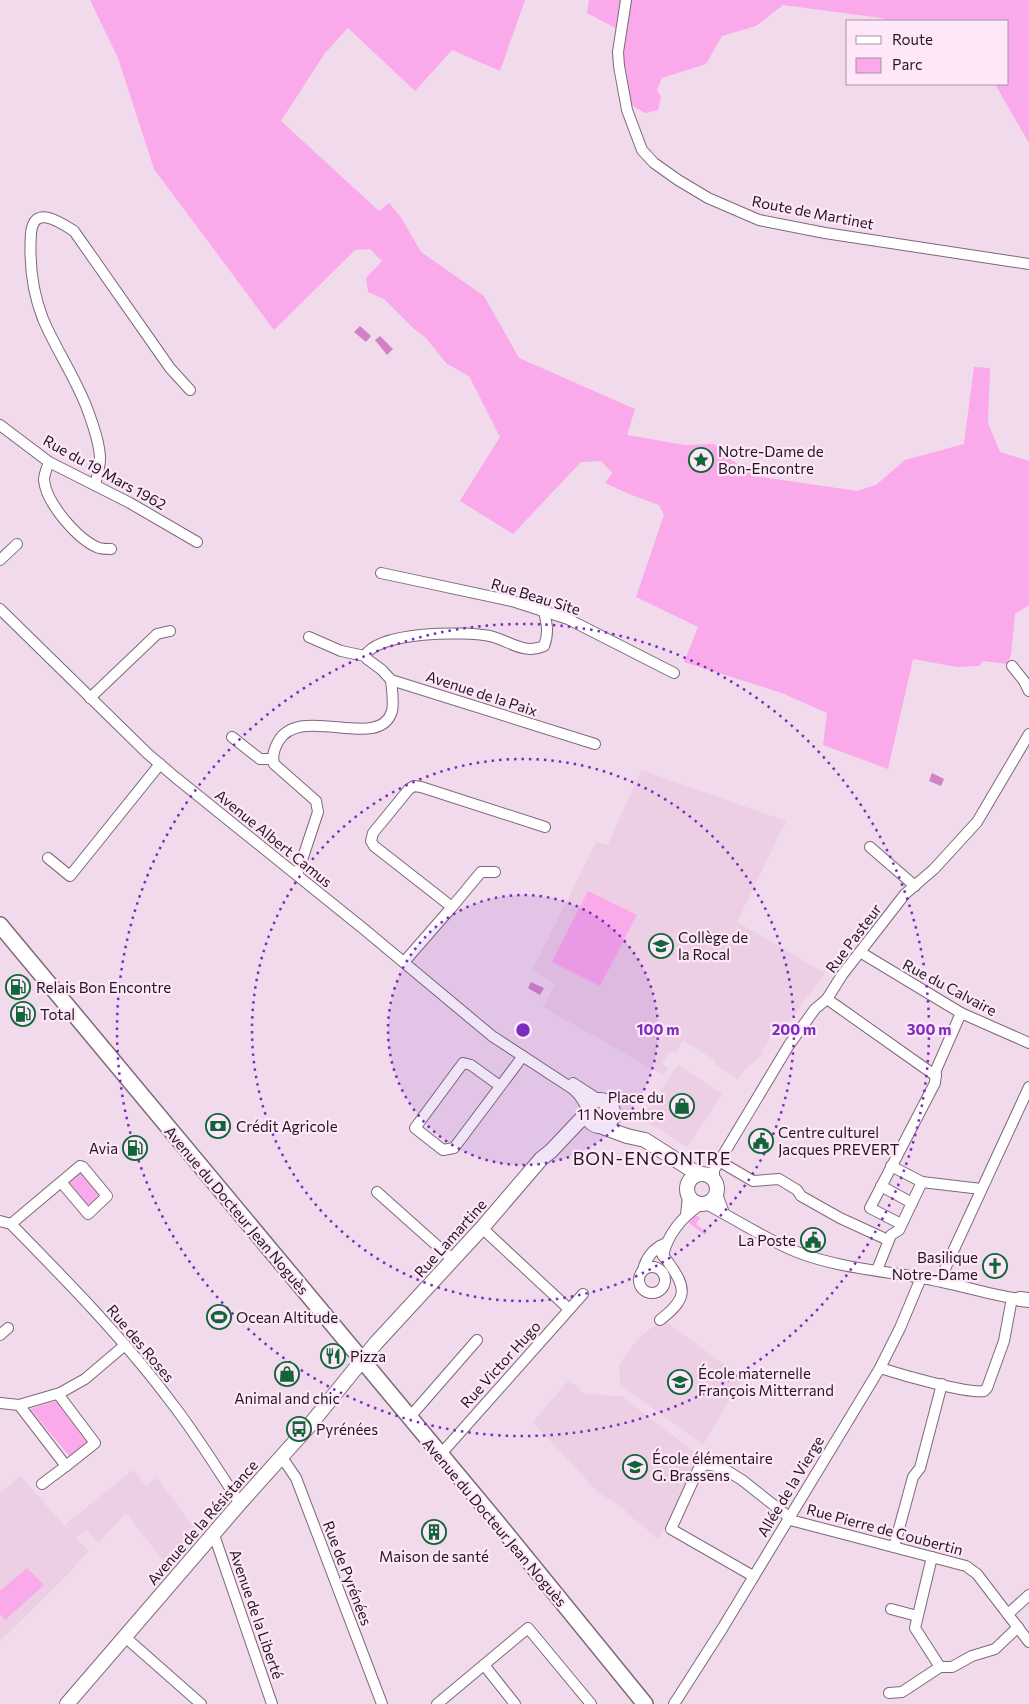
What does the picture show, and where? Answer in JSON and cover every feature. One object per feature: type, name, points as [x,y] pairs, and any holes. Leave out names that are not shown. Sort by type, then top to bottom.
[{"type":"main road","name":"Avenue du Docteur Jean Noguès","points":[[0,925],[225,1194],[645,1704]]},
{"type":"street","name":"Route de Martinet","points":[[626,0],[618,52],[627,110],[642,150],[654,163],[678,180],[708,198],[759,220],[825,233],[1029,264]]},
{"type":"street","points":[[95,485],[100,459],[88,411],[76,382],[43,319],[36,296],[30,261],[33,223],[36,219],[41,216],[51,219],[74,232],[170,368],[190,390]]},
{"type":"street","name":"Rue du 19 Mars 1962","points":[[0,425],[49,462],[130,503],[197,542]]},
{"type":"street","points":[[49,462],[44,482],[52,502],[67,523],[91,544],[100,548],[111,549]]},
{"type":"street","points":[[0,560],[17,544]]},
{"type":"street","name":"Rue Beau Site","points":[[381,573],[512,601],[568,619],[674,673]]},
{"type":"street","name":"Avenue Albert Camus","points":[[0,609],[160,764],[492,1036],[573,1089],[591,1118]]},
{"type":"street","points":[[309,637],[340,651],[366,656],[373,647],[401,637],[459,632],[490,636],[535,650],[544,646],[547,638],[544,612]]},
{"type":"street","points":[[90,698],[157,634],[170,631]]},
{"type":"street","name":"Avenue de la Paix","points":[[366,656],[392,680],[595,744]]},
{"type":"street","points":[[1012,666],[1024,680],[1029,691]]},
{"type":"street","points":[[297,875],[318,807],[316,800],[277,768],[272,759],[274,748],[288,730],[298,726],[315,725],[370,729],[379,726],[387,720],[392,711],[392,680]]},
{"type":"street","name":"Rue Pasteur","points":[[705,1179],[789,1045],[815,1010],[827,999],[842,975],[905,894],[934,869],[977,822],[1029,734]]},
{"type":"street","points":[[232,737],[260,759],[272,759]]},
{"type":"street","points":[[48,858],[70,876],[160,764]]},
{"type":"street","points":[[452,907],[374,846],[371,841],[372,833],[409,789],[414,786],[421,787],[545,827]]},
{"type":"street","points":[[870,847],[915,886]]},
{"type":"street","points":[[404,962],[482,872],[495,872]]},
{"type":"street","name":"Rue du Calvaire","points":[[860,952],[961,1014],[1029,1043]]},
{"type":"street","points":[[827,999],[935,1080]]},
{"type":"street","points":[[901,1224],[870,1208],[935,1080],[936,1070],[961,1014]]},
{"type":"street","points":[[500,1086],[471,1065],[462,1063],[415,1128],[443,1150],[454,1148],[523,1056]]},
{"type":"street","name":"Avenue Albert Camus","points":[[546,1070],[572,1082],[599,1100]]},
{"type":"street","points":[[942,1282],[943,1273],[1029,1087]]},
{"type":"street","points":[[591,1118],[592,1103],[599,1100],[610,1105],[612,1114],[635,1138]]},
{"type":"street","points":[[591,1118],[607,1123],[612,1114]]},
{"type":"street","points":[[591,1118],[650,1143],[705,1179],[779,1180],[797,1190],[801,1196],[855,1225],[888,1240]]},
{"type":"street","name":"Rue Lamartine","points":[[361,1360],[482,1228],[542,1159],[564,1138],[591,1118]]},
{"type":"street","points":[[0,1221],[11,1224],[78,1166],[82,1166],[107,1196],[88,1214],[61,1182]]},
{"type":"street","points":[[891,1166],[922,1182],[981,1189]]},
{"type":"street","points":[[705,1179],[692,1202],[703,1204],[724,1213],[771,1240],[798,1252],[832,1261],[942,1282],[986,1294],[1020,1299],[987,1388],[980,1392],[900,1375],[880,1368]]},
{"type":"street","points":[[686,1215],[714,1198],[705,1179]]},
{"type":"street","points":[[705,1179],[724,1213]]},
{"type":"street","points":[[662,1245],[662,1272],[665,1280],[663,1288],[652,1294],[644,1291],[639,1285],[639,1277],[645,1263],[653,1250],[662,1245],[686,1215],[705,1179]]},
{"type":"street","points":[[877,1270],[888,1240],[891,1235],[899,1230],[922,1182]]},
{"type":"street","points":[[881,1186],[912,1203]]},
{"type":"street","points":[[377,1192],[452,1259]]},
{"type":"street","name":"Rue des Roses","points":[[11,1224],[72,1286],[125,1345],[172,1403],[240,1503]]},
{"type":"street","points":[[482,1228],[569,1309]]},
{"type":"street","points":[[660,1320],[680,1300],[683,1291],[677,1274],[663,1256]]},
{"type":"street","points":[[643,1270],[651,1267],[662,1272]]},
{"type":"street","name":"Allée de la Vierge","points":[[674,1704],[880,1368],[900,1328],[921,1278]]},
{"type":"street","name":"Rue Victor Hugo","points":[[440,1455],[583,1294]]},
{"type":"street","points":[[0,1335],[8,1328]]},
{"type":"street","points":[[409,1418],[477,1340]]},
{"type":"street","points":[[0,1403],[19,1405],[58,1394],[85,1379],[125,1345]]},
{"type":"street","name":"Avenue de la Résistance","points":[[67,1704],[315,1418],[361,1360]]},
{"type":"street","points":[[894,1547],[913,1477],[920,1468],[942,1384]]},
{"type":"street","points":[[42,1484],[95,1443],[58,1394]]},
{"type":"street","points":[[19,1405],[66,1466]]},
{"type":"street","name":"Rue de Pyrénées","points":[[282,1456],[296,1478],[382,1704]]},
{"type":"street","name":"Rue Pierre de Coubertin","points":[[753,1576],[671,1529],[698,1470],[706,1464],[721,1466],[742,1480],[788,1517],[804,1524],[962,1564],[970,1568],[977,1574],[1029,1642]]},
{"type":"street","name":"Avenue de la Liberté","points":[[214,1535],[272,1704]]},
{"type":"street","points":[[932,1557],[915,1628],[940,1667]]},
{"type":"street","points":[[1008,1614],[1029,1595]]},
{"type":"street","points":[[891,1610],[917,1616]]},
{"type":"street","points":[[888,1693],[902,1692],[940,1667],[952,1667],[972,1656],[995,1649],[1018,1627]]},
{"type":"street","points":[[438,1703],[528,1628],[591,1704]]},
{"type":"street","points":[[125,1636],[201,1704]]},
{"type":"street","points":[[484,1665],[515,1704]]},
{"type":"shaded area","points":[[360,326],[371,336],[366,342],[354,332]]},
{"type":"shaded area","points":[[380,336],[393,349],[387,355],[375,340]]},
{"type":"shaded area","name":"Collège de la Rocal","points":[[641,770],[786,821],[737,922],[825,973],[800,1006],[799,1011],[779,1034],[774,1032],[762,1051],[764,1053],[743,1071],[738,1079],[714,1064],[716,1061],[683,1040],[677,1052],[669,1052],[662,1063],[668,1069],[663,1075],[543,1007],[555,985],[533,969],[596,842],[608,845]]},
{"type":"shaded area","points":[[932,773],[944,779],[941,786],[929,781]]},
{"type":"shaded area","points":[[531,982],[544,988],[540,995],[528,988]]},
{"type":"shaded area","name":"Place du 11 Novembre","points":[[678,1065],[722,1094],[687,1147],[642,1118]]},
{"type":"shaded area","name":"École maternelle François Mitterrand","points":[[664,1320],[742,1378],[703,1445],[621,1385],[619,1367],[627,1353],[638,1339]]},
{"type":"shaded area","name":"École élémentaire G. Brassens","points":[[569,1380],[584,1394],[621,1396],[700,1456],[659,1539],[625,1512],[626,1510],[598,1492],[533,1422]]},
{"type":"shaded area","points":[[133,1470],[146,1486],[157,1478],[198,1533],[168,1567],[126,1513],[98,1543],[86,1530],[76,1538],[89,1551],[0,1641],[0,1493],[20,1476],[70,1532],[65,1525]]},
{"type":"green space","points":[[90,0],[525,0],[500,71],[452,50],[415,91],[348,28],[325,53],[281,121],[379,211],[389,203],[400,216],[421,252],[484,296],[519,358],[635,409],[627,435],[685,445],[714,444],[733,461],[755,476],[857,491],[876,485],[905,460],[964,444],[974,367],[990,368],[988,423],[1000,452],[1029,461],[1029,605],[1015,614],[1011,655],[1007,664],[983,661],[979,666],[957,667],[913,659],[888,769],[823,745],[827,713],[782,693],[684,662],[698,627],[636,597],[664,515],[659,505],[605,483],[612,473],[601,461],[581,462],[513,534],[460,501],[500,437],[469,376],[447,364],[425,337],[414,329],[384,299],[368,292],[366,278],[382,261],[370,249],[355,250],[274,330],[154,169],[118,58]]},
{"type":"green space","points":[[589,0],[1029,0],[1029,143],[996,85],[1009,85],[1009,20],[887,20],[783,5],[756,26],[722,36],[706,64],[662,78],[657,90],[661,97],[658,110],[645,113],[631,105],[622,56],[623,32],[587,13]]},
{"type":"green space","points":[[588,891],[637,915],[600,986],[552,962]]},
{"type":"green space","points":[[81,1171],[102,1196],[87,1207],[67,1183]]},
{"type":"green space","points":[[695,1215],[700,1218],[696,1224],[707,1233],[705,1235],[689,1223]]},
{"type":"green space","points":[[56,1401],[89,1442],[71,1458],[30,1409]]},
{"type":"green space","points":[[27,1568],[44,1585],[5,1620],[0,1614],[0,1591]]},
{"type":"place","name":"Notre-Dame de Bon-Encontre","points":[[701,460]]},
{"type":"place","name":"Collège de la Rocal","points":[[661,946]]},
{"type":"place","name":"Relais Bon Encontre","points":[[18,987]]},
{"type":"place","name":"Total","points":[[23,1014]]},
{"type":"place","name":"Place du 11 Novembre","points":[[682,1106]]},
{"type":"place","name":"Crédit Agricole","points":[[218,1126]]},
{"type":"place","name":"Centre culturel Jacques PREVERT","points":[[761,1141]]},
{"type":"place","name":"Avia","points":[[135,1148]]},
{"type":"place","name":"La Poste","points":[[813,1240]]},
{"type":"place","name":"Basilique Notre-Dame","points":[[995,1266]]},
{"type":"place","name":"Ocean Altitude","points":[[219,1317]]},
{"type":"place","name":"Pizza","points":[[333,1356]]},
{"type":"place","name":"Animal and chic","points":[[287,1374]]},
{"type":"place","name":"École maternelle François Mitterrand","points":[[680,1382]]},
{"type":"place","name":"Pyrénées","points":[[299,1429]]},
{"type":"place","name":"École élémentaire G. Brassens","points":[[635,1467]]},
{"type":"place","name":"Maison de santé","points":[[434,1532]]},
{"type":"district","name":"BON-ENCONTRE","points":[[652,1158]]}]
